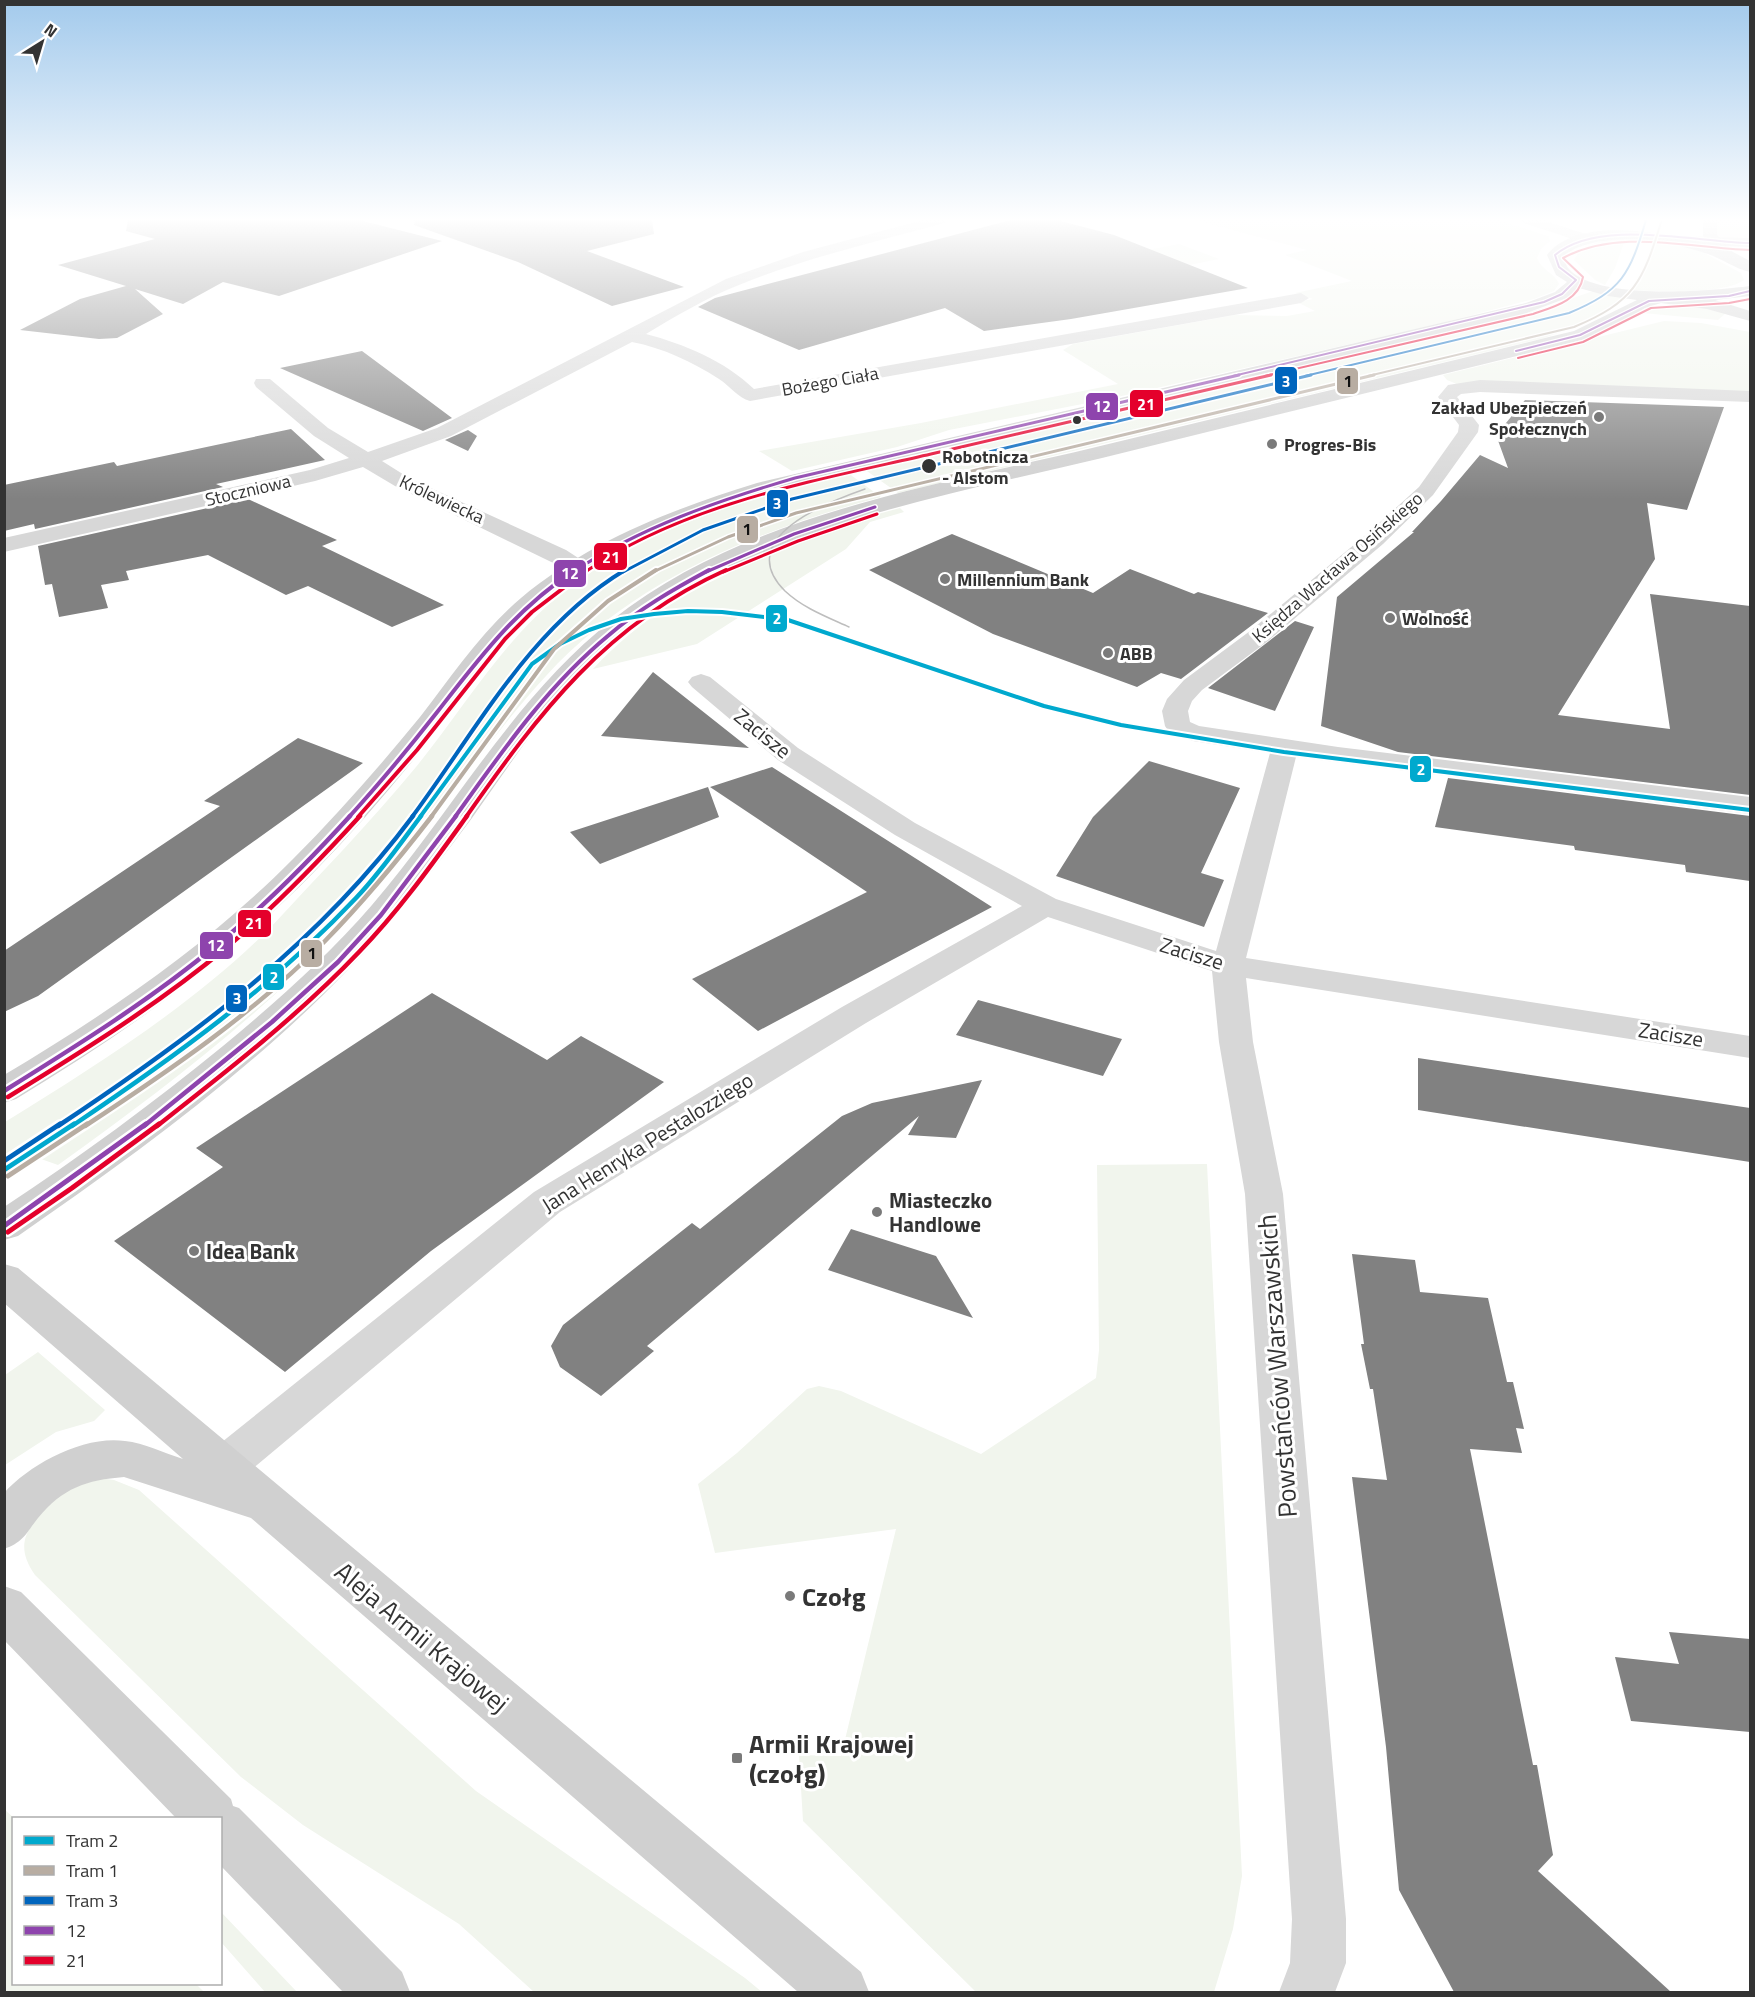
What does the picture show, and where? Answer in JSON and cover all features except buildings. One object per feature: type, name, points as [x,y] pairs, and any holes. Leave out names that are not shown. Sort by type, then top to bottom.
[{"type":"main road","points":[[4,1091],[68,1053],[171,981],[224,938],[282,886],[364,801],[510,622],[528,604],[578,568],[651,528],[706,506],[764,487],[1502,313]]},
{"type":"main road","points":[[1580,335],[1624,313]]},
{"type":"main road","points":[[4,1226],[133,1136],[202,1082],[288,1008],[351,949],[408,884],[524,725],[569,672],[618,627],[706,571],[792,533],[882,505],[1580,335],[1652,320],[1711,322],[1750,330]]},
{"type":"main road","name":"Aleja Armii Krajowej","points":[[4,1279],[841,1992]]},
{"type":"main road","points":[[4,1529],[29,1495],[48,1479],[76,1465],[103,1459],[124,1459],[265,1503]]},
{"type":"main road","points":[[4,1607],[211,1817]]},
{"type":"main road","points":[[222,1829],[382,1992]]},
{"type":"street","name":"Stoczniowa","points":[[4,545],[294,480],[366,460],[444,432],[673,313]]},
{"type":"street","name":"Bożego Ciała","points":[[633,336],[655,342],[733,379],[750,395],[1214,313]]},
{"type":"street","points":[[263,383],[314,427],[366,460]]},
{"type":"street","name":"Księdza Wacława Osińskiego","points":[[1285,747],[1192,733],[1178,726],[1175,711],[1180,699],[1193,685],[1259,636],[1375,539],[1426,491],[1468,432],[1469,425],[1447,397],[1455,389],[1464,387],[1750,397]]},
{"type":"street","name":"Królewiecka","points":[[366,460],[402,482],[520,536],[578,568]]},
{"type":"street","name":"Zacisze","points":[[701,682],[788,754],[905,829],[1045,906],[1227,965],[1750,1047]]},
{"type":"street","points":[[1285,747],[1750,806]]},
{"type":"street","name":"Powstańców Warszawskich","points":[[1285,747],[1227,965],[1236,1042],[1264,1194],[1319,1919],[1318,1963],[1307,1992]]},
{"type":"street","name":"Jana Henryka Pestalozziego","points":[[223,1467],[547,1202],[845,1020],[1045,906]]},
{"type":"shaded area","points":[[1303,313],[1480,313],[1113,398],[949,430],[897,447],[792,471],[759,451],[921,423],[1118,384],[1063,350],[1073,344],[1235,315],[1287,316]]},
{"type":"shaded area","points":[[1525,313],[1605,313],[1594,320],[1544,338],[898,493],[864,469],[1446,335]]},
{"type":"shaded area","points":[[1645,313],[1726,313],[1718,320]]},
{"type":"shaded area","points":[[1664,321],[1701,323],[1750,332],[1750,397],[1464,387],[1447,380],[1443,375]]},
{"type":"shaded area","points":[[848,473],[881,497],[789,525],[700,563],[658,586],[618,612],[581,642],[546,676],[497,734],[405,856],[356,914],[287,983],[214,1047],[58,1165],[41,1159],[5,1156],[5,1122],[109,1056],[177,1008],[209,983],[270,928],[399,788],[522,630],[565,591],[630,549],[700,517],[773,493]]},
{"type":"shaded area","points":[[900,508],[904,512],[870,522],[846,549],[697,644],[593,669],[659,612],[696,588],[775,549]]},
{"type":"shaded area","points":[[1207,1164],[1242,1876],[1233,1929],[1214,1992],[976,1992],[803,1821],[799,1755],[841,1756],[896,1529],[715,1553],[698,1484],[737,1453],[807,1389],[819,1386],[841,1391],[981,1454],[1096,1378],[1099,1350],[1097,1165]]},
{"type":"shaded area","points":[[38,1352],[105,1410],[94,1421],[56,1432],[5,1465],[5,1375]]},
{"type":"shaded area","points":[[99,1478],[114,1480],[139,1490],[476,1791],[762,1992],[534,1992],[459,1924],[303,1825],[241,1777],[35,1575],[29,1565],[25,1555],[25,1539],[39,1515],[64,1491]]},
{"type":"shaded area","points":[[4,1809],[13,1817],[12,1985],[197,1985],[204,1992],[5,1992]]},
{"type":"shaded area","points":[[222,1913],[297,1992],[265,1992],[222,1943]]},
{"type":"tram line","name":"3","points":[[4,1161],[185,1038],[229,1005],[311,933],[386,851],[515,674],[557,623],[620,574],[674,543],[732,519],[792,499],[1568,313]]},
{"type":"tram line","name":"1","points":[[8,1176],[102,1115],[194,1051],[239,1017],[323,943],[362,902],[413,841],[554,649],[608,601],[666,565],[728,537],[796,513],[1574,327],[1604,313]]},
{"type":"tram line","points":[[849,627],[807,607],[785,591],[772,572],[770,555],[777,539],[791,525],[829,503],[865,489]]},
{"type":"tram line","name":"2","points":[[4,1170],[97,1109],[188,1045],[275,976],[316,939],[376,875],[532,664],[560,644],[589,630],[621,619],[688,611],[722,612],[788,620],[1044,706],[1121,725],[1284,752],[1750,810]]},
{"type":"transit line","name":"12","points":[[4,1091],[115,1021],[185,970],[252,915],[303,866],[358,807],[514,617],[559,581],[622,543],[689,513],[795,478],[1504,313]]},
{"type":"transit line","name":"21","points":[[8,1097],[83,1051],[156,1002],[226,948],[259,919],[310,870],[382,791],[434,729],[492,653],[518,625],[561,588],[623,549],[691,519],[797,485],[1535,313]]},
{"type":"transit line","name":"12","points":[[1516,351],[1580,335],[1624,313]]},
{"type":"transit line","name":"21","points":[[1518,358],[1583,342],[1641,313]]},
{"type":"transit line","name":"12","points":[[4,1226],[157,1116],[285,1010],[338,962],[410,879],[546,697],[609,635],[643,609],[716,567],[794,534],[875,507]]},
{"type":"transit line","name":"21","points":[[8,1232],[166,1119],[309,1000],[347,964],[375,935],[419,881],[512,753],[554,700],[584,667],[615,639],[684,592],[721,573],[798,541],[877,514]]},
{"type":"place","name":"Zakład Ubezpieczeń Społecznych","points":[[1599,417]]},
{"type":"place","name":"Progres-Bis","points":[[1272,444]]},
{"type":"place","name":"Robotnicza - Alstom","points":[[929,466]]},
{"type":"place","name":"Millennium Bank","points":[[945,579]]},
{"type":"place","name":"Wolność","points":[[1390,618]]},
{"type":"place","name":"ABB","points":[[1108,653]]},
{"type":"place","name":"Miasteczko Handlowe","points":[[877,1212]]},
{"type":"place","name":"Idea Bank","points":[[194,1251]]},
{"type":"place","name":"Czołg","points":[[790,1596]]},
{"type":"place","name":"Armii Krajowej (czołg)","points":[[737,1758]]}]
